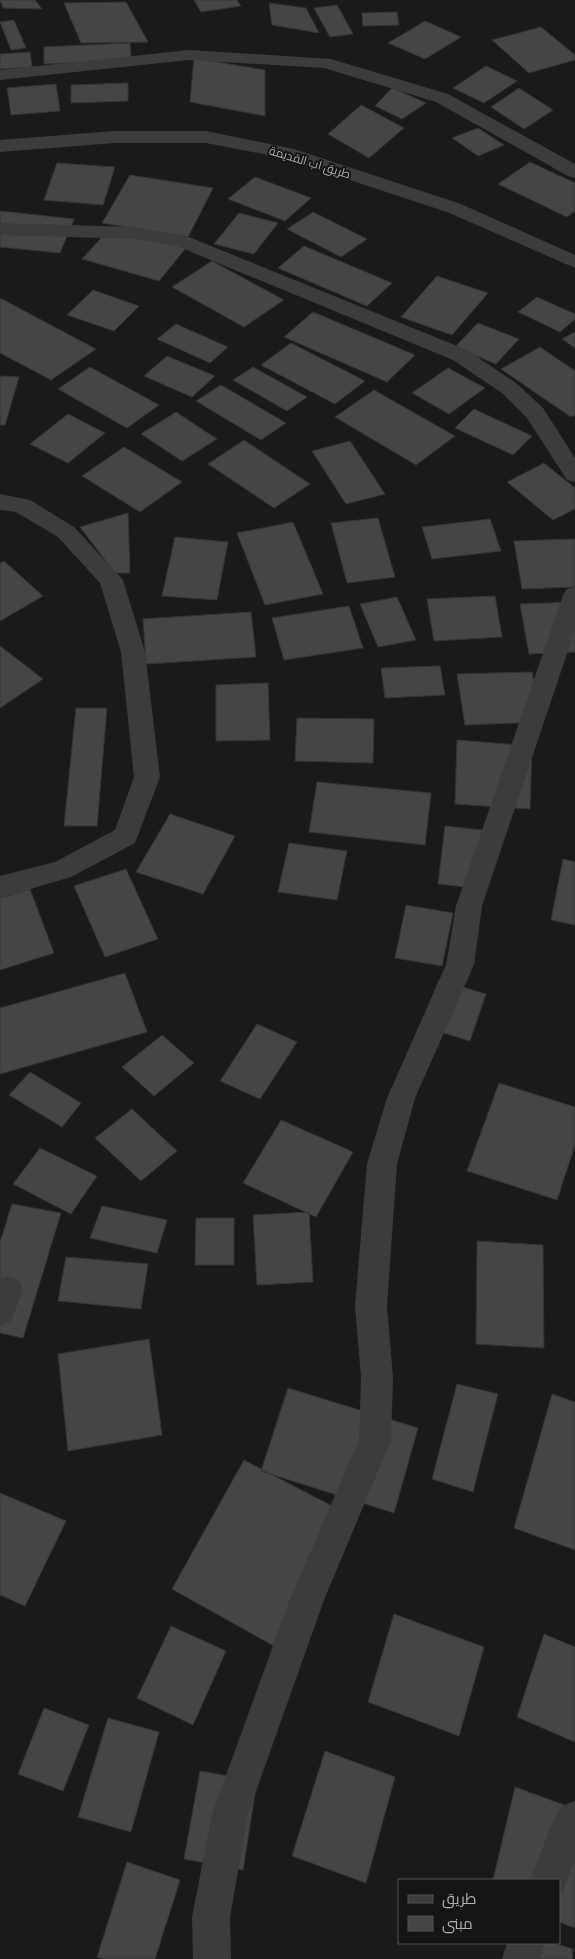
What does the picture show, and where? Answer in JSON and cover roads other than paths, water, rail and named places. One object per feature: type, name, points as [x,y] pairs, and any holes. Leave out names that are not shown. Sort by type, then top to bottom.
[{"type":"street","points":[[0,75],[189,55],[325,63],[442,98],[575,172]]},
{"type":"street","name":"طريق اب القديمة","points":[[0,146],[115,136],[206,136],[287,153],[454,208],[575,262]]},
{"type":"street","points":[[0,229],[136,234],[182,241],[460,355],[510,388],[535,413],[575,475]]},
{"type":"street","points":[[0,502],[22,505],[66,532],[111,580],[133,652],[146,777],[126,836],[62,870],[0,887]]},
{"type":"street","points":[[212,1959],[211,1917],[230,1814],[307,1599],[375,1440],[377,1377],[371,1306],[382,1164],[401,1098],[460,965],[469,906],[575,595]]},
{"type":"street","points":[[549,1879],[566,1834],[575,1819]]},
{"type":"street","points":[[521,1959],[526,1944]]}]
